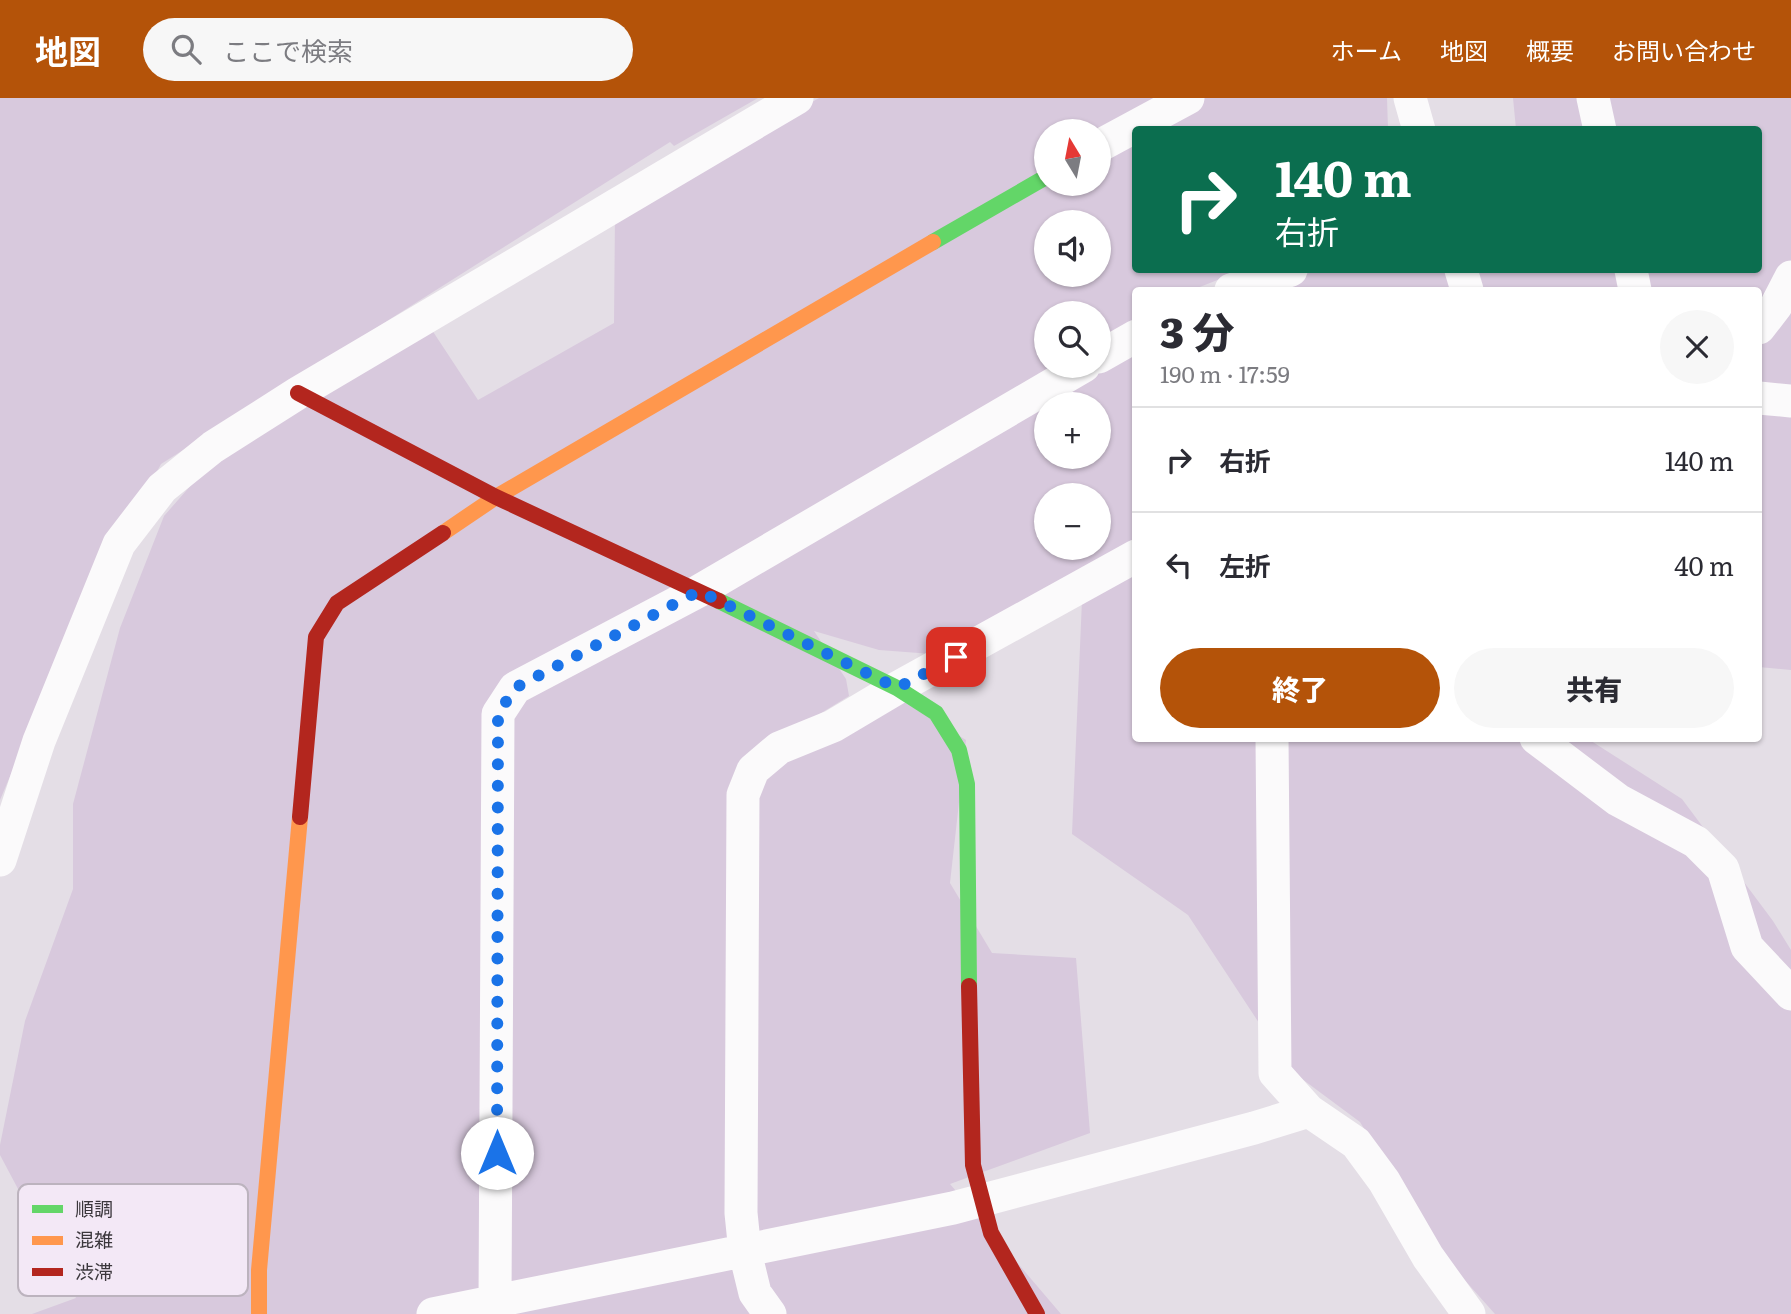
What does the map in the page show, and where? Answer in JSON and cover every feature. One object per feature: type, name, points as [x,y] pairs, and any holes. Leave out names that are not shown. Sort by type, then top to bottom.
[{"type":"street","points":[[0,860],[39,741],[119,544],[162,488],[212,447],[298,393],[797,98]]},
{"type":"street","points":[[1136,126],[1188,98]]},
{"type":"street","points":[[1409,98],[1418,126]]},
{"type":"street","points":[[1592,98],[1599,126]]},
{"type":"street","points":[[1111,140],[1132,128]]},
{"type":"street","points":[[259,1314],[259,1270],[316,637],[337,603],[496,497],[1034,184]]},
{"type":"street","points":[[1240,287],[1282,273]]},
{"type":"street","points":[[1762,324],[1776,306],[1791,276]]},
{"type":"street","points":[[1111,350],[1132,338]]},
{"type":"street","points":[[498,1308],[498,714],[515,688],[699,591],[1063,378]]},
{"type":"street","points":[[298,393],[496,497],[699,591],[897,688],[936,713],[959,750],[967,784],[973,1151],[981,1201],[991,1233],[1037,1314]]},
{"type":"street","points":[[1762,398],[1791,401]]},
{"type":"street","points":[[770,1314],[755,1293],[745,1252],[741,1213],[743,795],[753,770],[779,748],[833,726],[1132,558]]},
{"type":"street","points":[[1272,742],[1275,1073],[1309,1111],[1356,1143],[1384,1181],[1428,1256],[1469,1314]]},
{"type":"street","points":[[1541,742],[1618,800],[1696,842],[1723,869],[1747,947],[1791,994]]},
{"type":"street","points":[[433,1314],[498,1308],[981,1201],[1309,1111]]},
{"type":"shaded area","points":[[0,98],[758,98],[674,146],[670,142],[161,464],[77,618],[0,800]]},
{"type":"shaded area","points":[[819,98],[1387,98],[1388,126],[1132,126],[1132,273],[1235,273],[1200,287],[1132,287],[1132,320],[1111,332],[1111,301],[1034,301],[1034,378],[1111,378],[1111,346],[1132,339],[1132,742],[1593,742],[1682,799],[1773,921],[1791,950],[1791,1314],[1495,1314],[1437,1249],[1360,1122],[1290,1070],[1188,915],[1072,834],[1082,600],[932,654],[879,650],[814,631],[846,679],[849,696],[795,729],[897,698],[966,740],[950,883],[992,953],[1076,958],[1090,1133],[950,1184],[1061,1314],[32,1314],[76,1298],[75,1296],[248,1296],[248,1184],[18,1184],[18,1189],[0,1155],[25,1021],[73,889],[73,804],[120,628],[164,516],[221,451],[428,324],[478,400],[614,323],[615,216]]},
{"type":"shaded area","points":[[1513,98],[1791,98],[1791,670],[1762,667],[1762,287],[1481,287],[1476,273],[1762,273],[1762,126],[1516,126]]},
{"type":"shaded area","points":[[1309,273],[1449,273],[1456,287],[1267,287]]},
{"type":"traffic: fast","points":[[933,242],[1034,184]]},
{"type":"traffic: fast","points":[[719,601],[897,688],[936,713],[959,750],[967,784],[969,986]]},
{"type":"traffic: slow","points":[[443,533],[496,497],[933,242]]},
{"type":"traffic: slow","points":[[259,1314],[259,1270],[300,817]]},
{"type":"traffic: jam","points":[[298,393],[496,497],[719,601]]},
{"type":"traffic: jam","points":[[300,817],[316,637],[337,603],[443,533]]},
{"type":"traffic: jam","points":[[969,986],[973,1165],[991,1233],[1037,1314]]},
{"type":"route","points":[[497,1153],[498,714],[515,688],[699,591],[897,688],[956,657]]}]
